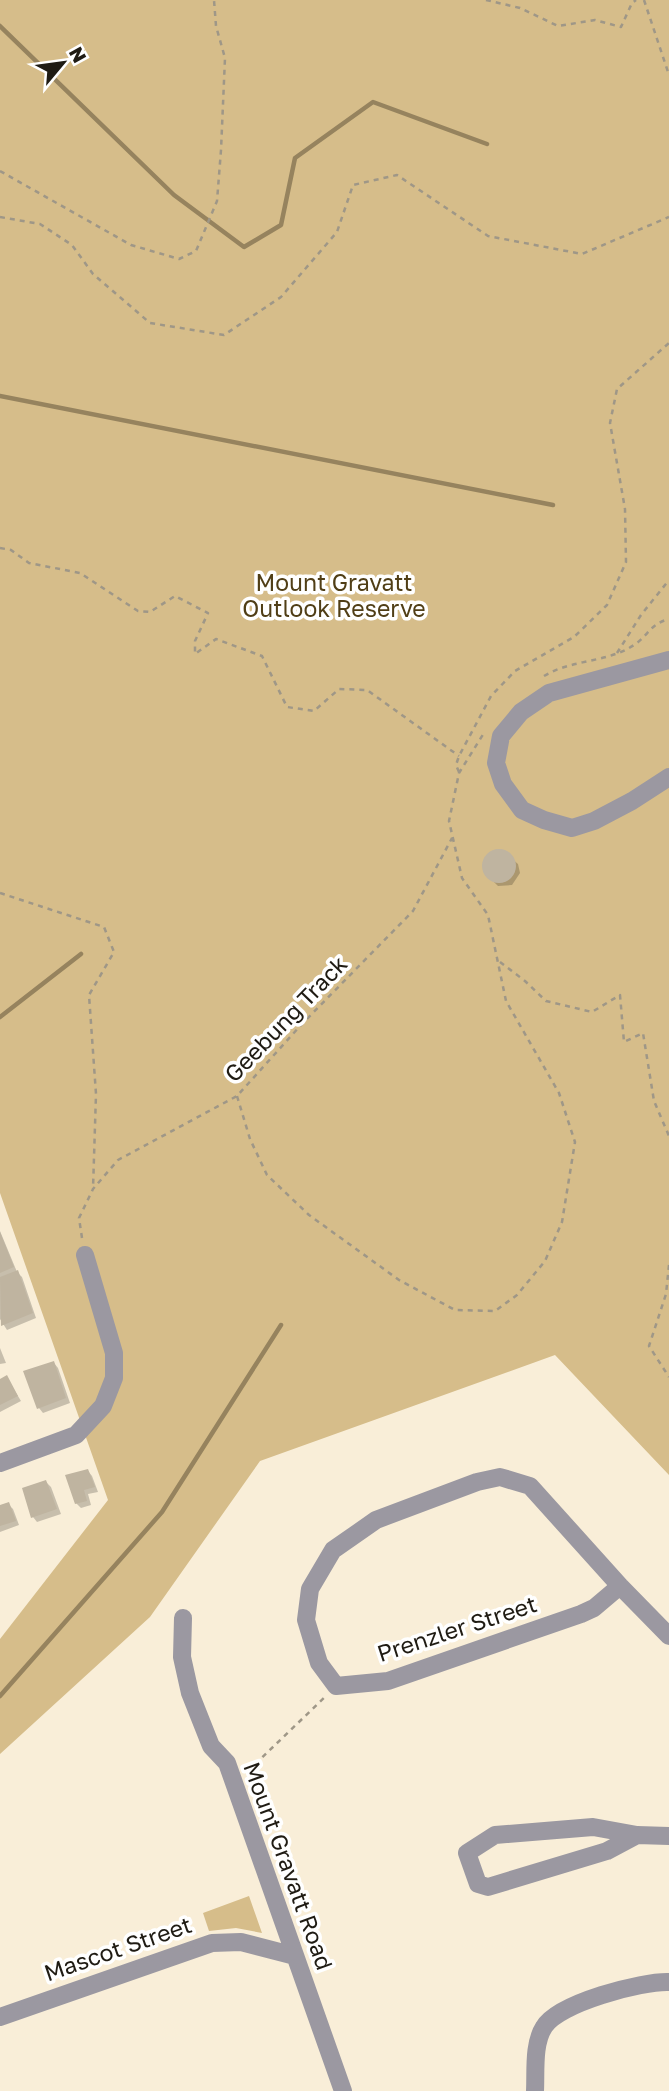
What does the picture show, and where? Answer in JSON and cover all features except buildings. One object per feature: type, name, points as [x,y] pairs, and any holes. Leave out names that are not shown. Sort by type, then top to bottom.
[{"type":"street","points":[[669,660],[549,694],[521,712],[501,736],[496,763],[503,784],[522,810],[572,828],[594,821],[623,806],[669,777]]},
{"type":"street","points":[[0,1463],[76,1435],[103,1405],[114,1378],[114,1353],[85,1255]]},
{"type":"street","points":[[336,1686],[319,1663],[306,1620],[310,1589],[333,1550],[376,1520],[477,1482],[500,1477],[530,1486],[669,1636]]},
{"type":"street","name":"Prenzler Street","points":[[336,1686],[388,1681],[580,1614],[594,1608],[620,1586]]},
{"type":"street","name":"Mount Gravatt Road","points":[[183,1618],[182,1657],[190,1693],[211,1746],[227,1763],[343,2091]]},
{"type":"street","points":[[637,1835],[607,1851],[488,1887],[478,1884],[467,1853],[495,1835],[593,1827],[637,1835],[669,1836]]},
{"type":"street","name":"Mascot Street","points":[[0,2017],[212,1943],[241,1942],[295,1956]]},
{"type":"street","points":[[535,2091],[539,2036],[544,2025],[554,2016],[623,1988],[669,1982]]},
{"type":"path","points":[[0,171],[131,246],[179,259],[196,251],[217,201],[220,163],[225,58],[216,26],[214,0]]},
{"type":"path","points":[[486,0],[520,8],[558,26],[594,20],[621,27],[636,0]]},
{"type":"path","points":[[644,0],[669,75]]},
{"type":"path","points":[[0,217],[40,224],[72,245],[93,274],[150,323],[224,335],[281,297],[337,232],[353,185],[397,175],[488,236],[582,254],[669,217]]},
{"type":"path","points":[[459,773],[456,765],[459,756],[491,696],[515,671],[574,638],[607,605],[626,562],[625,509],[610,423],[617,389],[669,343]]},
{"type":"path","points":[[0,548],[11,550],[29,563],[80,573],[138,611],[150,612],[175,596],[208,613],[195,641],[195,654],[216,639],[262,656],[287,707],[314,711],[339,689],[367,690],[459,756]]},
{"type":"path","points":[[669,580],[641,615],[617,653],[635,645],[656,623],[669,619]]},
{"type":"path","name":"Geebung Track","points":[[85,1255],[79,1218],[93,1189],[118,1160],[237,1096],[301,1025],[413,911],[453,838],[462,878],[488,915],[500,962]]},
{"type":"path","points":[[0,893],[104,927],[114,952],[89,995],[96,1094],[93,1189]]},
{"type":"path","points":[[237,1096],[250,1139],[267,1175],[309,1215],[399,1280],[455,1310],[495,1311],[517,1295],[545,1261],[562,1222],[575,1142],[559,1093],[506,1001],[500,962]]},
{"type":"path","points":[[500,962],[546,1001],[592,1012],[620,995],[624,1042],[643,1033],[654,1101],[669,1136]]},
{"type":"path","points":[[669,1265],[666,1294],[649,1346],[669,1377]]},
{"type":"path","points":[[234,1784],[336,1686]]},
{"type":"green space","name":"Mount Gravatt Outlook Reserve","points":[[0,0],[669,0],[669,1475],[555,1355],[260,1461],[150,1617],[0,1754],[0,1639],[108,1500],[0,1193]]},
{"type":"green space","points":[[249,1896],[262,1933],[236,1928],[209,1931],[203,1913]]},
{"type":"waterway","points":[[0,26],[174,195],[244,247],[281,225],[295,158],[373,102],[487,144]]},
{"type":"waterway","points":[[0,396],[553,505]]},
{"type":"waterway","points":[[0,1017],[81,954]]},
{"type":"waterway","points":[[0,1696],[162,1512],[281,1325]]}]
